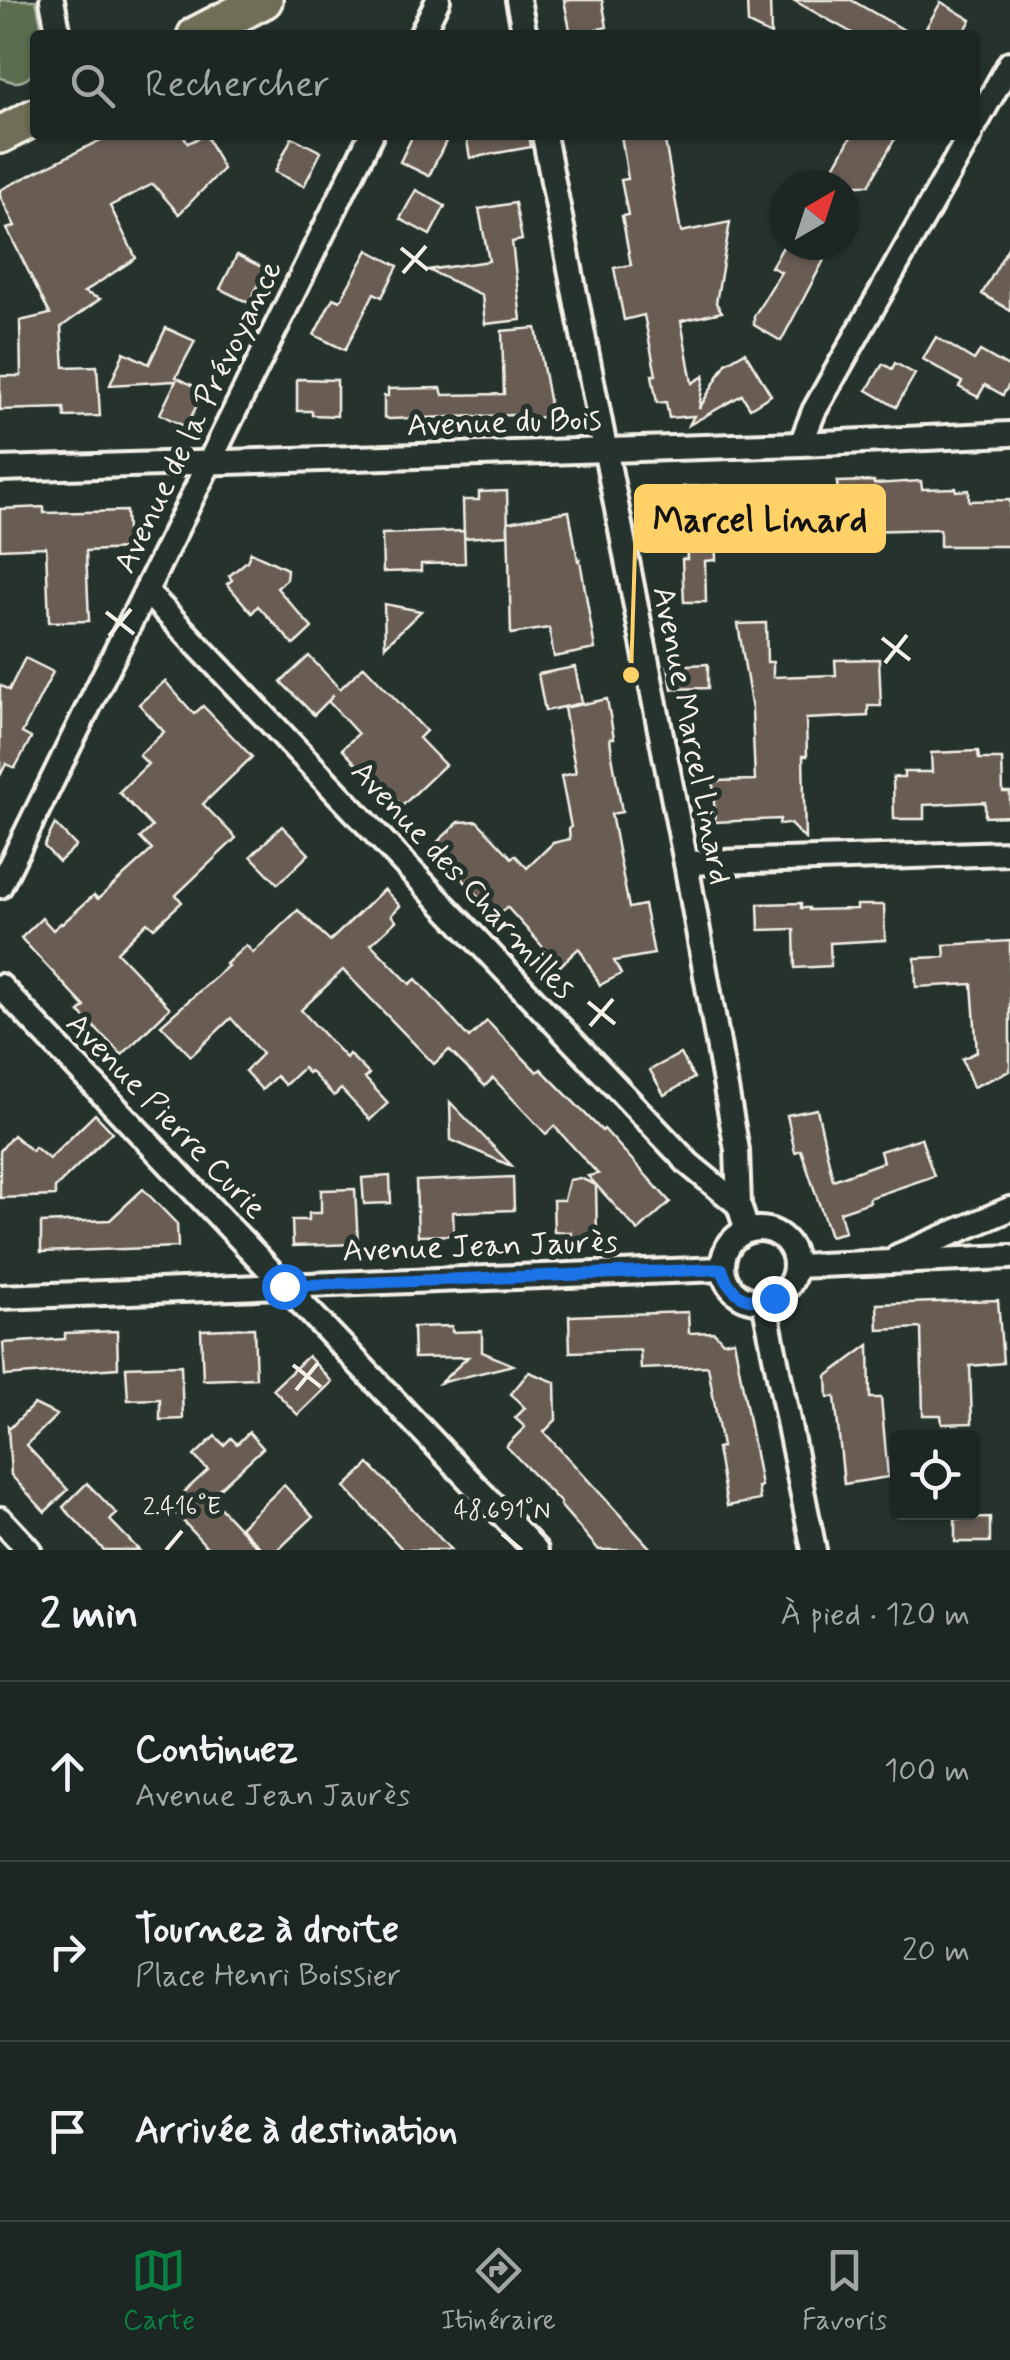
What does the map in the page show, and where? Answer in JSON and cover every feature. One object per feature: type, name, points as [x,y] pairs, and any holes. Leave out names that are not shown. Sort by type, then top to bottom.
[{"type":"main road","points":[[206,30],[264,0]]},
{"type":"street","points":[[52,0],[59,30]]},
{"type":"street","points":[[423,30],[438,0]]},
{"type":"street","points":[[518,0],[523,30]]},
{"type":"street","points":[[980,116],[1010,63]]},
{"type":"street","name":"Avenue de la Prévoyance","points":[[0,886],[369,140]]},
{"type":"street","name":"Avenue Marcel Linard","points":[[545,140],[686,864],[737,1150],[739,1205],[746,1231]]},
{"type":"street","points":[[802,444],[814,411],[967,140]]},
{"type":"street","name":"Avenue du Bois","points":[[0,469],[1010,434]]},
{"type":"street","name":"Avenue des Charmilles","points":[[146,592],[689,1164],[739,1205]]},
{"type":"street","points":[[686,864],[1010,853]]},
{"type":"street","name":"Avenue Pierre Curie","points":[[0,986],[536,1550]]},
{"type":"street","points":[[881,1262],[1010,1210]]},
{"type":"street","points":[[746,1231],[770,1231],[780,1236],[793,1254],[795,1266],[782,1293],[764,1301],[752,1301],[732,1290],[722,1269],[731,1242],[746,1231]]},
{"type":"street","points":[[795,1266],[1010,1257]]},
{"type":"street","name":"Avenue Jean Jaurès","points":[[0,1297],[722,1269]]},
{"type":"street","points":[[764,1301],[814,1550]]},
{"type":"street","points":[[0,1519],[29,1550]]},
{"type":"green space","points":[[0,0],[36,0],[42,30],[30,30],[30,76],[18,82],[0,78]]},
{"type":"building","points":[[564,0],[602,0],[607,27],[570,30]]},
{"type":"building","points":[[747,0],[770,0],[771,30],[748,24]]},
{"type":"building","points":[[793,0],[851,0],[904,30],[847,30]]},
{"type":"building","points":[[941,2],[971,20],[965,30],[925,30]]},
{"type":"building","points":[[101,140],[208,140],[223,169],[179,214],[153,184],[110,206],[136,258],[84,292],[100,299],[61,327],[64,367],[97,366],[100,416],[65,417],[64,408],[0,410],[0,376],[21,376],[20,321],[50,314],[7,229],[15,226],[0,190]]},
{"type":"building","points":[[291,140],[321,152],[304,186],[275,172]]},
{"type":"building","points":[[411,140],[447,140],[429,176],[400,162]]},
{"type":"building","points":[[467,140],[530,140],[531,147],[470,158]]},
{"type":"building","points":[[622,140],[665,140],[681,232],[730,222],[716,303],[722,312],[681,321],[692,383],[704,376],[699,409],[726,363],[745,352],[771,395],[750,408],[742,395],[689,425],[694,416],[669,418],[666,402],[657,403],[652,375],[656,375],[644,315],[624,320],[614,268],[631,265],[622,216],[628,215],[621,180],[628,179]]},
{"type":"building","points":[[849,140],[894,140],[869,185],[860,185],[860,170],[832,170]]},
{"type":"building","points":[[416,190],[445,206],[430,235],[400,219]]},
{"type":"building","points":[[515,203],[522,240],[512,242],[521,320],[485,324],[482,295],[428,270],[489,261],[479,209]]},
{"type":"building","points":[[1010,244],[1010,310],[982,294]]},
{"type":"building","points":[[368,250],[398,266],[382,297],[374,293],[345,350],[314,335],[333,298],[340,301]]},
{"type":"building","points":[[237,255],[266,269],[249,303],[220,289]]},
{"type":"building","points":[[775,260],[824,260],[781,341],[754,325],[754,316],[781,272],[771,267]]},
{"type":"building","points":[[166,328],[195,341],[176,377],[204,391],[186,427],[160,414],[176,381],[110,385],[124,352],[149,364]]},
{"type":"building","points":[[536,328],[552,416],[516,420],[515,415],[384,417],[388,389],[441,388],[443,395],[504,394],[502,331]]},
{"type":"building","points":[[936,337],[974,360],[980,351],[1010,368],[1010,383],[1003,395],[985,385],[978,397],[959,387],[962,382],[923,359]]},
{"type":"building","points":[[895,363],[915,374],[896,407],[867,390],[883,364],[892,369]]},
{"type":"building","points":[[297,379],[337,380],[337,416],[297,411]]},
{"type":"building","points":[[921,481],[922,489],[969,490],[969,501],[1010,500],[1010,546],[940,546],[940,529],[820,532],[820,546],[780,548],[780,516],[797,516],[796,496],[838,495],[837,482]]},
{"type":"building","points":[[718,485],[720,527],[715,528],[716,560],[705,561],[706,602],[684,602],[682,559],[687,559],[683,487]]},
{"type":"building","points":[[507,491],[508,535],[464,538],[463,500],[479,500],[479,492]]},
{"type":"building","points":[[44,507],[44,513],[126,511],[128,549],[86,551],[89,621],[49,622],[46,547],[0,549],[0,509]]},
{"type":"building","points":[[569,511],[595,649],[554,657],[549,628],[511,634],[508,522]]},
{"type":"building","points":[[464,531],[465,563],[421,564],[421,571],[383,572],[382,534]]},
{"type":"building","points":[[251,552],[287,569],[286,580],[277,588],[312,628],[294,645],[258,606],[252,613],[227,584],[232,580],[229,576],[247,561]]},
{"type":"building","points":[[384,604],[421,611],[385,646]]},
{"type":"building","points":[[766,623],[767,662],[773,662],[773,677],[836,675],[835,660],[879,659],[881,706],[868,706],[868,716],[806,719],[805,839],[790,824],[779,824],[780,819],[715,822],[713,781],[755,780],[752,710],[738,624]]},
{"type":"building","points":[[309,656],[340,689],[364,666],[426,731],[419,738],[445,765],[402,806],[369,770],[365,773],[342,749],[358,734],[328,701],[314,715],[281,682]]},
{"type":"building","points":[[25,658],[53,672],[22,733],[31,738],[15,768],[6,764],[0,776],[0,685],[9,690]]},
{"type":"building","points":[[708,664],[708,688],[672,689],[668,666]]},
{"type":"building","points":[[575,667],[582,703],[545,711],[538,674]]},
{"type":"building","points":[[165,681],[194,714],[203,706],[252,757],[203,804],[236,838],[176,895],[182,902],[154,928],[147,922],[117,952],[170,1008],[122,1055],[79,1012],[85,1007],[21,938],[42,918],[53,930],[62,924],[94,895],[98,899],[152,850],[140,838],[152,827],[119,792],[148,764],[139,755],[164,732],[139,704]]},
{"type":"building","points":[[607,699],[622,812],[611,814],[629,908],[644,905],[654,954],[614,961],[621,974],[600,985],[579,948],[560,966],[507,907],[496,916],[433,846],[459,822],[477,821],[527,868],[553,843],[570,839],[561,776],[576,773],[564,708]]},
{"type":"building","points":[[978,751],[979,759],[1002,759],[1003,792],[1010,792],[1010,816],[985,817],[985,802],[924,805],[924,819],[894,819],[893,777],[904,777],[904,772],[932,772],[931,753]]},
{"type":"building","points":[[55,824],[76,846],[59,862],[44,846]]},
{"type":"building","points":[[282,826],[309,854],[278,884],[251,856]]},
{"type":"building","points":[[384,889],[400,906],[391,915],[396,921],[371,944],[410,984],[416,979],[469,1038],[487,1021],[537,1072],[541,1069],[604,1129],[670,1202],[638,1231],[588,1176],[598,1174],[554,1126],[546,1134],[493,1078],[485,1086],[449,1050],[434,1064],[343,970],[301,1010],[346,1058],[349,1054],[369,1074],[365,1078],[388,1103],[370,1120],[341,1089],[334,1096],[303,1068],[285,1085],[276,1076],[262,1090],[245,1071],[262,1054],[231,1018],[191,1056],[161,1025],[246,945],[253,953],[298,910],[330,941]]},
{"type":"building","points":[[801,903],[801,908],[809,910],[884,905],[885,940],[830,943],[831,966],[795,968],[794,929],[759,930],[758,904]]},
{"type":"building","points":[[1010,941],[1010,1071],[973,1087],[962,1059],[977,1052],[972,984],[916,987],[915,958],[945,957],[944,945]]},
{"type":"building","points":[[680,1054],[694,1078],[664,1095],[650,1070]]},
{"type":"building","points":[[450,1102],[512,1166],[451,1140]]},
{"type":"building","points":[[817,1109],[833,1180],[883,1162],[880,1151],[921,1138],[934,1176],[840,1212],[845,1232],[830,1236],[801,1150],[795,1152],[787,1115]]},
{"type":"building","points":[[95,1114],[112,1132],[55,1188],[55,1196],[0,1198],[0,1151],[13,1135],[49,1159]]},
{"type":"building","points":[[390,1176],[391,1203],[364,1204],[362,1178]]},
{"type":"building","points":[[513,1177],[514,1210],[453,1212],[454,1235],[418,1236],[416,1181]]},
{"type":"building","points":[[580,1178],[596,1185],[597,1238],[571,1239],[571,1232],[554,1232],[553,1200],[564,1200],[569,1180]]},
{"type":"building","points":[[143,1189],[177,1224],[178,1247],[41,1252],[41,1223],[110,1220]]},
{"type":"building","points":[[355,1189],[358,1244],[293,1246],[292,1220],[309,1220],[309,1213],[321,1213],[321,1190]]},
{"type":"building","points":[[998,1300],[1003,1363],[970,1366],[972,1423],[942,1424],[941,1415],[923,1415],[921,1328],[878,1330],[877,1304]]},
{"type":"building","points":[[688,1312],[689,1333],[714,1332],[723,1342],[734,1340],[761,1486],[760,1500],[727,1506],[708,1366],[641,1369],[640,1350],[570,1352],[569,1316]]},
{"type":"building","points":[[452,1326],[452,1332],[482,1331],[482,1352],[513,1365],[440,1383],[468,1357],[414,1358],[413,1327]]},
{"type":"building","points":[[254,1328],[256,1378],[203,1380],[201,1330]]},
{"type":"building","points":[[117,1331],[118,1368],[5,1376],[3,1343],[65,1339],[65,1333]]},
{"type":"building","points":[[869,1345],[870,1398],[881,1398],[888,1477],[844,1484],[835,1397],[828,1397],[827,1376]]},
{"type":"building","points":[[308,1356],[332,1382],[298,1415],[273,1389]]},
{"type":"building","points":[[181,1365],[183,1419],[160,1420],[160,1399],[128,1400],[126,1367]]},
{"type":"building","points":[[529,1372],[555,1382],[556,1420],[544,1432],[652,1550],[599,1550],[561,1503],[506,1446],[525,1427],[515,1418],[525,1408],[511,1394]]},
{"type":"building","points":[[34,1404],[57,1415],[26,1445],[68,1490],[45,1512],[11,1475],[8,1426]]},
{"type":"building","points":[[249,1432],[263,1448],[210,1497],[260,1550],[210,1550],[169,1506],[208,1470],[194,1456],[215,1436],[224,1445],[231,1438],[237,1444]]},
{"type":"building","points":[[369,1464],[451,1550],[403,1550],[345,1487]]},
{"type":"building","points":[[87,1483],[117,1514],[110,1520],[139,1550],[104,1550],[63,1507]]},
{"type":"building","points":[[284,1485],[313,1517],[278,1550],[263,1550],[240,1527]]},
{"type":"building","points":[[990,1518],[990,1542],[955,1542],[955,1520]]},
{"type":"place","name":"Marcel Linard","points":[[631,675]]},
{"type":"route","points":[[284,1286],[722,1269],[732,1290],[742,1297],[752,1301],[774,1298]]}]
